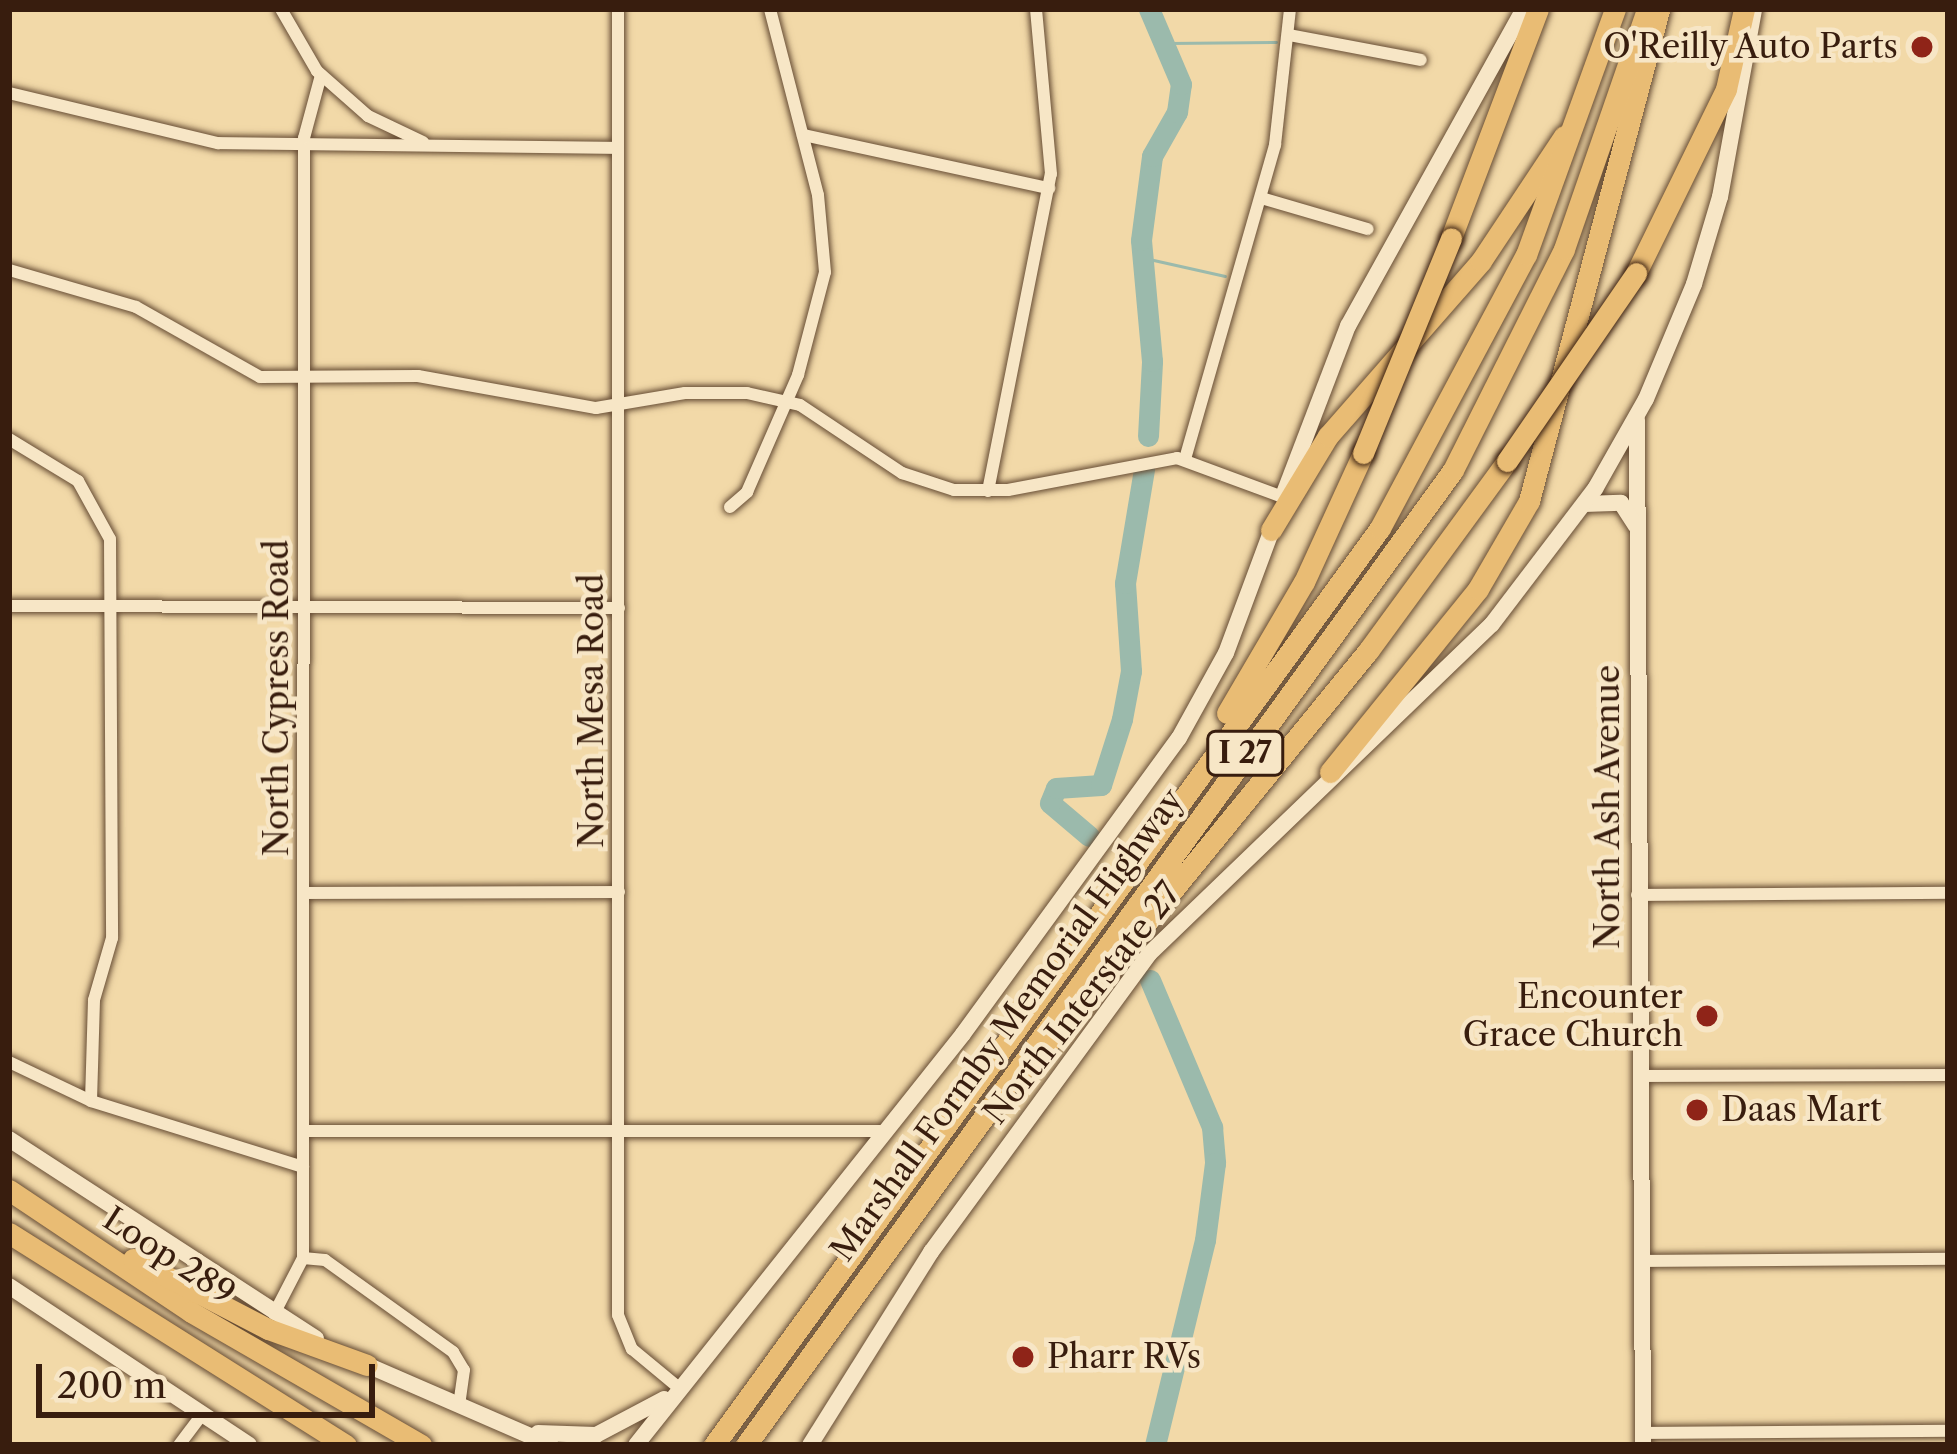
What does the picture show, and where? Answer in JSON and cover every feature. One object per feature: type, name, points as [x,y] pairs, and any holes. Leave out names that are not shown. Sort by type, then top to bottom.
[{"type":"highway","points":[[1128,873],[1287,614],[1363,453],[1538,9]]},
{"type":"highway","name":"Marshall Formby Memorial Highway","points":[[714,1445],[1417,469],[1526,255],[1615,9]]},
{"type":"highway","name":"Marshall Formby Memorial Highway","points":[[746,1445],[928,1185],[1409,541],[1453,470],[1564,249],[1647,9]]},
{"type":"highway","points":[[1330,772],[1478,589],[1528,502],[1659,9]]},
{"type":"highway","points":[[928,1185],[1340,687],[1507,461],[1636,273],[1726,89],[1744,9]]},
{"type":"highway","points":[[1271,530],[1328,436],[1481,261],[1581,110]]},
{"type":"highway","points":[[9,1189],[268,1329],[367,1365]]},
{"type":"highway","name":"Loop 289","points":[[9,1189],[191,1312],[422,1445]]},
{"type":"highway","name":"Loop 289","points":[[9,1233],[346,1445]]},
{"type":"main road","points":[[636,1445],[1003,981],[1194,715],[1226,653],[1348,326],[1525,9]]},
{"type":"main road","name":"North Interstate 27","points":[[810,1445],[931,1252],[1149,954],[1330,772],[1492,624],[1585,504],[1637,417],[1672,342],[1720,197],[1754,9]]},
{"type":"main road","name":"North Ash Avenue","points":[[1637,417],[1643,1439]]},
{"type":"main road","points":[[1585,504],[1621,503],[1637,530]]},
{"type":"main road","points":[[9,1139],[274,1314],[367,1365],[551,1445]]},
{"type":"main road","points":[[9,1286],[249,1445]]},
{"type":"main road","points":[[506,1426],[596,1435],[623,1427],[679,1388]]},
{"type":"main road","points":[[826,1445],[844,1392]]},
{"type":"street","points":[[281,9],[321,75],[368,116],[435,146]]},
{"type":"street","name":"North Mesa Road","points":[[618,9],[619,1324],[632,1349],[679,1388]]},
{"type":"street","points":[[730,507],[747,492],[810,344],[825,272],[803,135],[770,9]]},
{"type":"street","points":[[988,491],[1049,188],[1036,9]]},
{"type":"street","points":[[1185,458],[1261,198],[1290,9]]},
{"type":"street","points":[[1289,35],[1421,60]]},
{"type":"street","name":"North Cypress Road","points":[[274,1314],[300,1277],[303,1258],[304,148],[321,75]]},
{"type":"street","points":[[9,93],[169,135],[304,148],[618,148]]},
{"type":"street","points":[[803,135],[1049,188]]},
{"type":"street","points":[[1261,198],[1368,229]]},
{"type":"street","points":[[9,269],[136,307],[260,377],[418,376],[580,407],[712,391],[785,400],[924,483],[988,491],[1185,458],[1283,497]]},
{"type":"street","points":[[9,439],[64,470],[99,511],[110,539],[112,938],[94,1000],[91,1101]]},
{"type":"street","points":[[9,606],[619,608]]},
{"type":"street","points":[[304,893],[619,892]]},
{"type":"street","points":[[1637,895],[1948,893]]},
{"type":"street","points":[[9,1062],[91,1101],[303,1167]]},
{"type":"street","points":[[1639,1076],[1948,1075]]},
{"type":"street","points":[[303,1131],[884,1131]]},
{"type":"street","points":[[303,1258],[325,1259],[453,1352],[464,1370],[459,1406]]},
{"type":"street","points":[[1641,1261],[1948,1259]]},
{"type":"street","points":[[179,1445],[202,1414]]},
{"type":"street","points":[[1643,1439],[1948,1431]]},
{"type":"waterway","points":[[1148,436],[1152,361],[1141,240],[1152,156],[1177,112],[1181,84],[1149,9]]},
{"type":"waterway","points":[[1168,43],[1276,42]]},
{"type":"waterway","points":[[1140,257],[1225,276]]},
{"type":"waterway","points":[[1089,836],[1050,803],[1056,788],[1101,785],[1122,719],[1131,671],[1125,583],[1144,469]]},
{"type":"waterway","points":[[1150,980],[1212,1127],[1215,1163],[1205,1240],[1155,1445]]},
{"type":"place","name":"O'Reilly Auto Parts","points":[[1922,47]]},
{"type":"place","name":"Encounter Grace Church","points":[[1707,1016]]},
{"type":"place","name":"Daas Mart","points":[[1697,1110]]},
{"type":"place","name":"Pharr RVs","points":[[1023,1357]]}]
